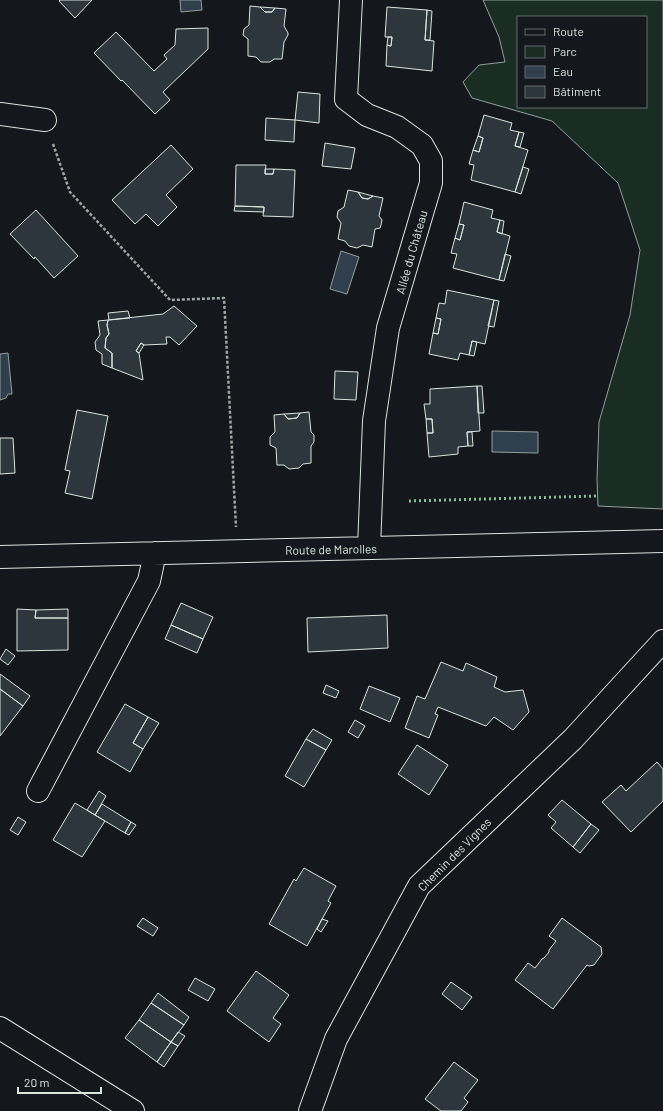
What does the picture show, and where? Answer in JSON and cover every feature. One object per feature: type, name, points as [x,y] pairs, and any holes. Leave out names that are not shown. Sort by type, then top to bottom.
[{"type":"street","name":"Allée du Château","points":[[350,0],[346,98],[366,115],[397,127],[422,145],[431,161],[431,183],[388,328],[374,421],[369,548]]},
{"type":"street","points":[[0,114],[45,120]]},
{"type":"street","name":"Route de Marolles","points":[[0,557],[663,541]]},
{"type":"street","points":[[38,791],[149,581],[155,553]]},
{"type":"street","name":"Chemin des Vignes","points":[[310,1111],[336,1039],[419,886],[573,739],[663,642]]},
{"type":"street","points":[[0,1028],[133,1111]]},
{"type":"path","points":[[45,120],[70,192],[170,300],[224,298],[238,551]]},
{"type":"green space","points":[[483,0],[663,0],[663,509],[598,506],[597,479],[599,422],[630,315],[640,250],[618,183],[552,121],[472,98],[463,82],[479,65],[505,62],[499,37]]},
{"type":"water","points":[[180,0],[201,0],[202,10],[181,12]]},
{"type":"water","points":[[341,251],[359,257],[347,294],[330,289]]},
{"type":"water","points":[[8,353],[12,394],[8,394],[6,398],[0,400],[0,354]]},
{"type":"water","points":[[492,431],[538,432],[538,453],[492,452]]},
{"type":"building","points":[[92,0],[75,18],[59,1]]},
{"type":"building","points":[[250,6],[260,7],[265,12],[272,12],[275,8],[286,9],[284,26],[288,35],[284,42],[282,59],[274,59],[270,62],[261,62],[256,57],[248,56],[248,39],[243,35],[244,29],[249,25]]},
{"type":"building","points":[[260,7],[275,8],[272,12],[265,12]]},
{"type":"building","points":[[387,7],[427,10],[425,40],[434,41],[432,71],[386,66],[387,45],[391,46],[392,37],[385,37]]},
{"type":"building","points":[[427,10],[432,11],[430,40],[425,40]]},
{"type":"building","points":[[208,28],[208,49],[163,92],[170,100],[155,114],[94,53],[116,32],[154,71],[167,59],[164,55],[175,45],[176,29]]},
{"type":"building","points":[[388,37],[392,37],[391,46],[387,45]]},
{"type":"building","points":[[298,92],[320,94],[319,123],[295,120]]},
{"type":"building","points":[[484,115],[512,123],[510,130],[519,132],[515,146],[528,150],[515,192],[471,180],[474,165],[469,164],[473,150],[479,152],[483,138],[478,136]]},
{"type":"building","points":[[266,118],[295,120],[294,142],[265,140]]},
{"type":"building","points":[[519,132],[524,133],[520,147],[515,146]]},
{"type":"building","points":[[478,136],[483,138],[479,152],[473,150]]},
{"type":"building","points":[[325,143],[355,148],[351,169],[322,166]]},
{"type":"building","points":[[171,145],[193,169],[166,195],[177,207],[158,226],[146,214],[135,224],[112,200]]},
{"type":"building","points":[[236,165],[266,165],[265,174],[273,174],[274,169],[295,170],[293,217],[263,216],[264,207],[235,206]]},
{"type":"building","points":[[523,167],[529,169],[521,194],[515,192]]},
{"type":"building","points":[[265,169],[274,169],[273,174],[265,174]]},
{"type":"building","points":[[348,190],[358,192],[362,198],[368,199],[373,196],[383,198],[379,216],[382,220],[381,225],[380,228],[375,229],[372,247],[363,245],[357,248],[349,246],[345,241],[338,239],[341,223],[337,217],[338,211],[344,207]]},
{"type":"building","points":[[358,192],[373,196],[368,199],[362,198]]},
{"type":"building","points":[[464,202],[493,210],[491,218],[500,220],[497,232],[510,236],[499,280],[453,268],[457,254],[451,253],[455,238],[460,240],[464,225],[459,224]]},
{"type":"building","points":[[235,206],[264,207],[264,212],[234,211]]},
{"type":"building","points":[[36,210],[78,256],[54,278],[35,257],[34,259],[10,234]]},
{"type":"building","points":[[500,220],[504,221],[502,234],[497,232]]},
{"type":"building","points":[[459,224],[464,225],[460,240],[455,238]]},
{"type":"building","points":[[505,254],[511,256],[504,281],[499,280]]},
{"type":"building","points":[[447,290],[494,300],[485,344],[472,341],[469,355],[460,353],[458,360],[429,354],[433,333],[438,334],[441,319],[436,318],[439,303],[445,304]]},
{"type":"building","points":[[494,300],[499,301],[494,327],[488,326]]},
{"type":"building","points":[[174,306],[197,326],[179,345],[170,337],[166,337],[167,344],[144,345],[141,343],[136,351],[139,353],[143,380],[112,368],[112,353],[105,348],[106,338],[109,334],[107,325],[108,320],[163,314]]},
{"type":"building","points":[[128,311],[130,318],[109,320],[108,313]]},
{"type":"building","points":[[436,318],[441,319],[438,334],[433,333]]},
{"type":"building","points":[[108,320],[107,325],[109,334],[106,338],[105,348],[112,353],[112,368],[102,364],[102,354],[96,350],[95,342],[100,335],[98,321]]},
{"type":"building","points":[[472,341],[477,342],[474,356],[469,355]]},
{"type":"building","points":[[141,343],[144,345],[139,353],[136,351]]},
{"type":"building","points":[[335,371],[358,372],[356,400],[334,399]]},
{"type":"building","points":[[477,386],[482,386],[484,413],[478,413]]},
{"type":"building","points":[[477,386],[480,431],[467,432],[468,446],[458,447],[458,454],[429,457],[427,433],[433,433],[432,419],[426,419],[424,404],[430,404],[430,389]]},
{"type":"building","points":[[77,410],[108,416],[92,499],[65,493],[70,471],[65,470]]},
{"type":"building","points":[[309,412],[311,432],[314,435],[314,442],[311,446],[311,463],[303,464],[299,468],[289,469],[284,465],[277,465],[276,448],[270,445],[270,437],[275,432],[274,415],[284,414],[288,419],[297,418],[300,413]]},
{"type":"building","points":[[300,413],[297,418],[288,419],[284,414]]},
{"type":"building","points":[[426,419],[432,419],[433,433],[427,433]]},
{"type":"building","points":[[467,432],[472,432],[473,446],[468,446]]},
{"type":"building","points":[[0,438],[13,438],[15,473],[0,474]]},
{"type":"building","points":[[181,603],[213,617],[203,639],[171,625]]},
{"type":"building","points":[[17,609],[36,610],[35,618],[68,618],[68,650],[17,651]]},
{"type":"building","points":[[68,609],[68,618],[35,618],[36,610]]},
{"type":"building","points":[[387,615],[388,648],[308,652],[307,618]]},
{"type":"building","points":[[171,625],[203,639],[197,653],[165,639]]},
{"type":"building","points":[[6,649],[15,656],[8,665],[0,659]]},
{"type":"building","points":[[441,662],[463,671],[466,663],[497,677],[494,687],[505,692],[523,690],[529,712],[513,730],[494,717],[486,726],[438,707],[435,714],[438,715],[429,738],[405,728],[417,696],[425,699]]},
{"type":"building","points":[[0,674],[30,696],[23,706],[0,689]]},
{"type":"building","points":[[326,685],[339,691],[336,698],[323,693]]},
{"type":"building","points":[[369,686],[400,698],[390,722],[360,709]]},
{"type":"building","points":[[0,689],[23,706],[0,736]]},
{"type":"building","points":[[125,704],[148,717],[133,743],[143,749],[130,772],[97,752]]},
{"type":"building","points":[[148,717],[159,723],[143,749],[133,743]]},
{"type":"building","points":[[355,720],[365,726],[358,738],[348,732]]},
{"type":"building","points":[[313,729],[332,740],[326,750],[306,739]]},
{"type":"building","points":[[306,739],[326,750],[304,787],[285,776]]},
{"type":"building","points":[[417,745],[448,765],[429,795],[398,774]]},
{"type":"building","points":[[657,762],[663,769],[663,801],[631,832],[602,802],[621,785],[626,791]]},
{"type":"building","points":[[99,791],[106,796],[95,815],[87,810]]},
{"type":"building","points":[[562,800],[591,824],[573,847],[551,828],[556,822],[548,815]]},
{"type":"building","points":[[75,803],[105,821],[82,857],[53,840]]},
{"type":"building","points":[[102,804],[131,822],[125,833],[95,815]]},
{"type":"building","points":[[18,817],[26,822],[18,835],[10,830]]},
{"type":"building","points":[[131,822],[136,825],[129,835],[125,833]]},
{"type":"building","points":[[591,824],[599,830],[580,853],[573,847]]},
{"type":"building","points":[[304,868],[336,886],[328,901],[331,903],[307,946],[269,924],[294,879],[296,881]]},
{"type":"building","points":[[143,918],[158,928],[153,936],[137,926]]},
{"type":"building","points":[[562,918],[601,947],[602,954],[594,965],[587,965],[553,1009],[515,980],[528,963],[535,968],[549,952],[556,941],[549,936]]},
{"type":"building","points":[[322,919],[328,921],[321,932],[317,929]]},
{"type":"building","points":[[256,971],[289,995],[273,1018],[281,1024],[269,1042],[227,1011]]},
{"type":"building","points":[[195,978],[215,989],[208,1001],[188,990]]},
{"type":"building","points":[[451,982],[472,997],[462,1010],[442,994]]},
{"type":"building","points":[[158,993],[189,1017],[184,1025],[151,1003]]},
{"type":"building","points":[[151,1003],[184,1025],[171,1042],[139,1020]]},
{"type":"building","points":[[139,1020],[171,1042],[157,1062],[125,1038]]},
{"type":"building","points":[[178,1032],[185,1036],[178,1046],[171,1042]]},
{"type":"building","points":[[171,1042],[178,1046],[164,1067],[157,1062]]},
{"type":"building","points":[[454,1062],[478,1080],[464,1098],[468,1102],[461,1111],[441,1111],[425,1099]]},
{"type":"hedge","points":[[409,501],[598,496]]}]
